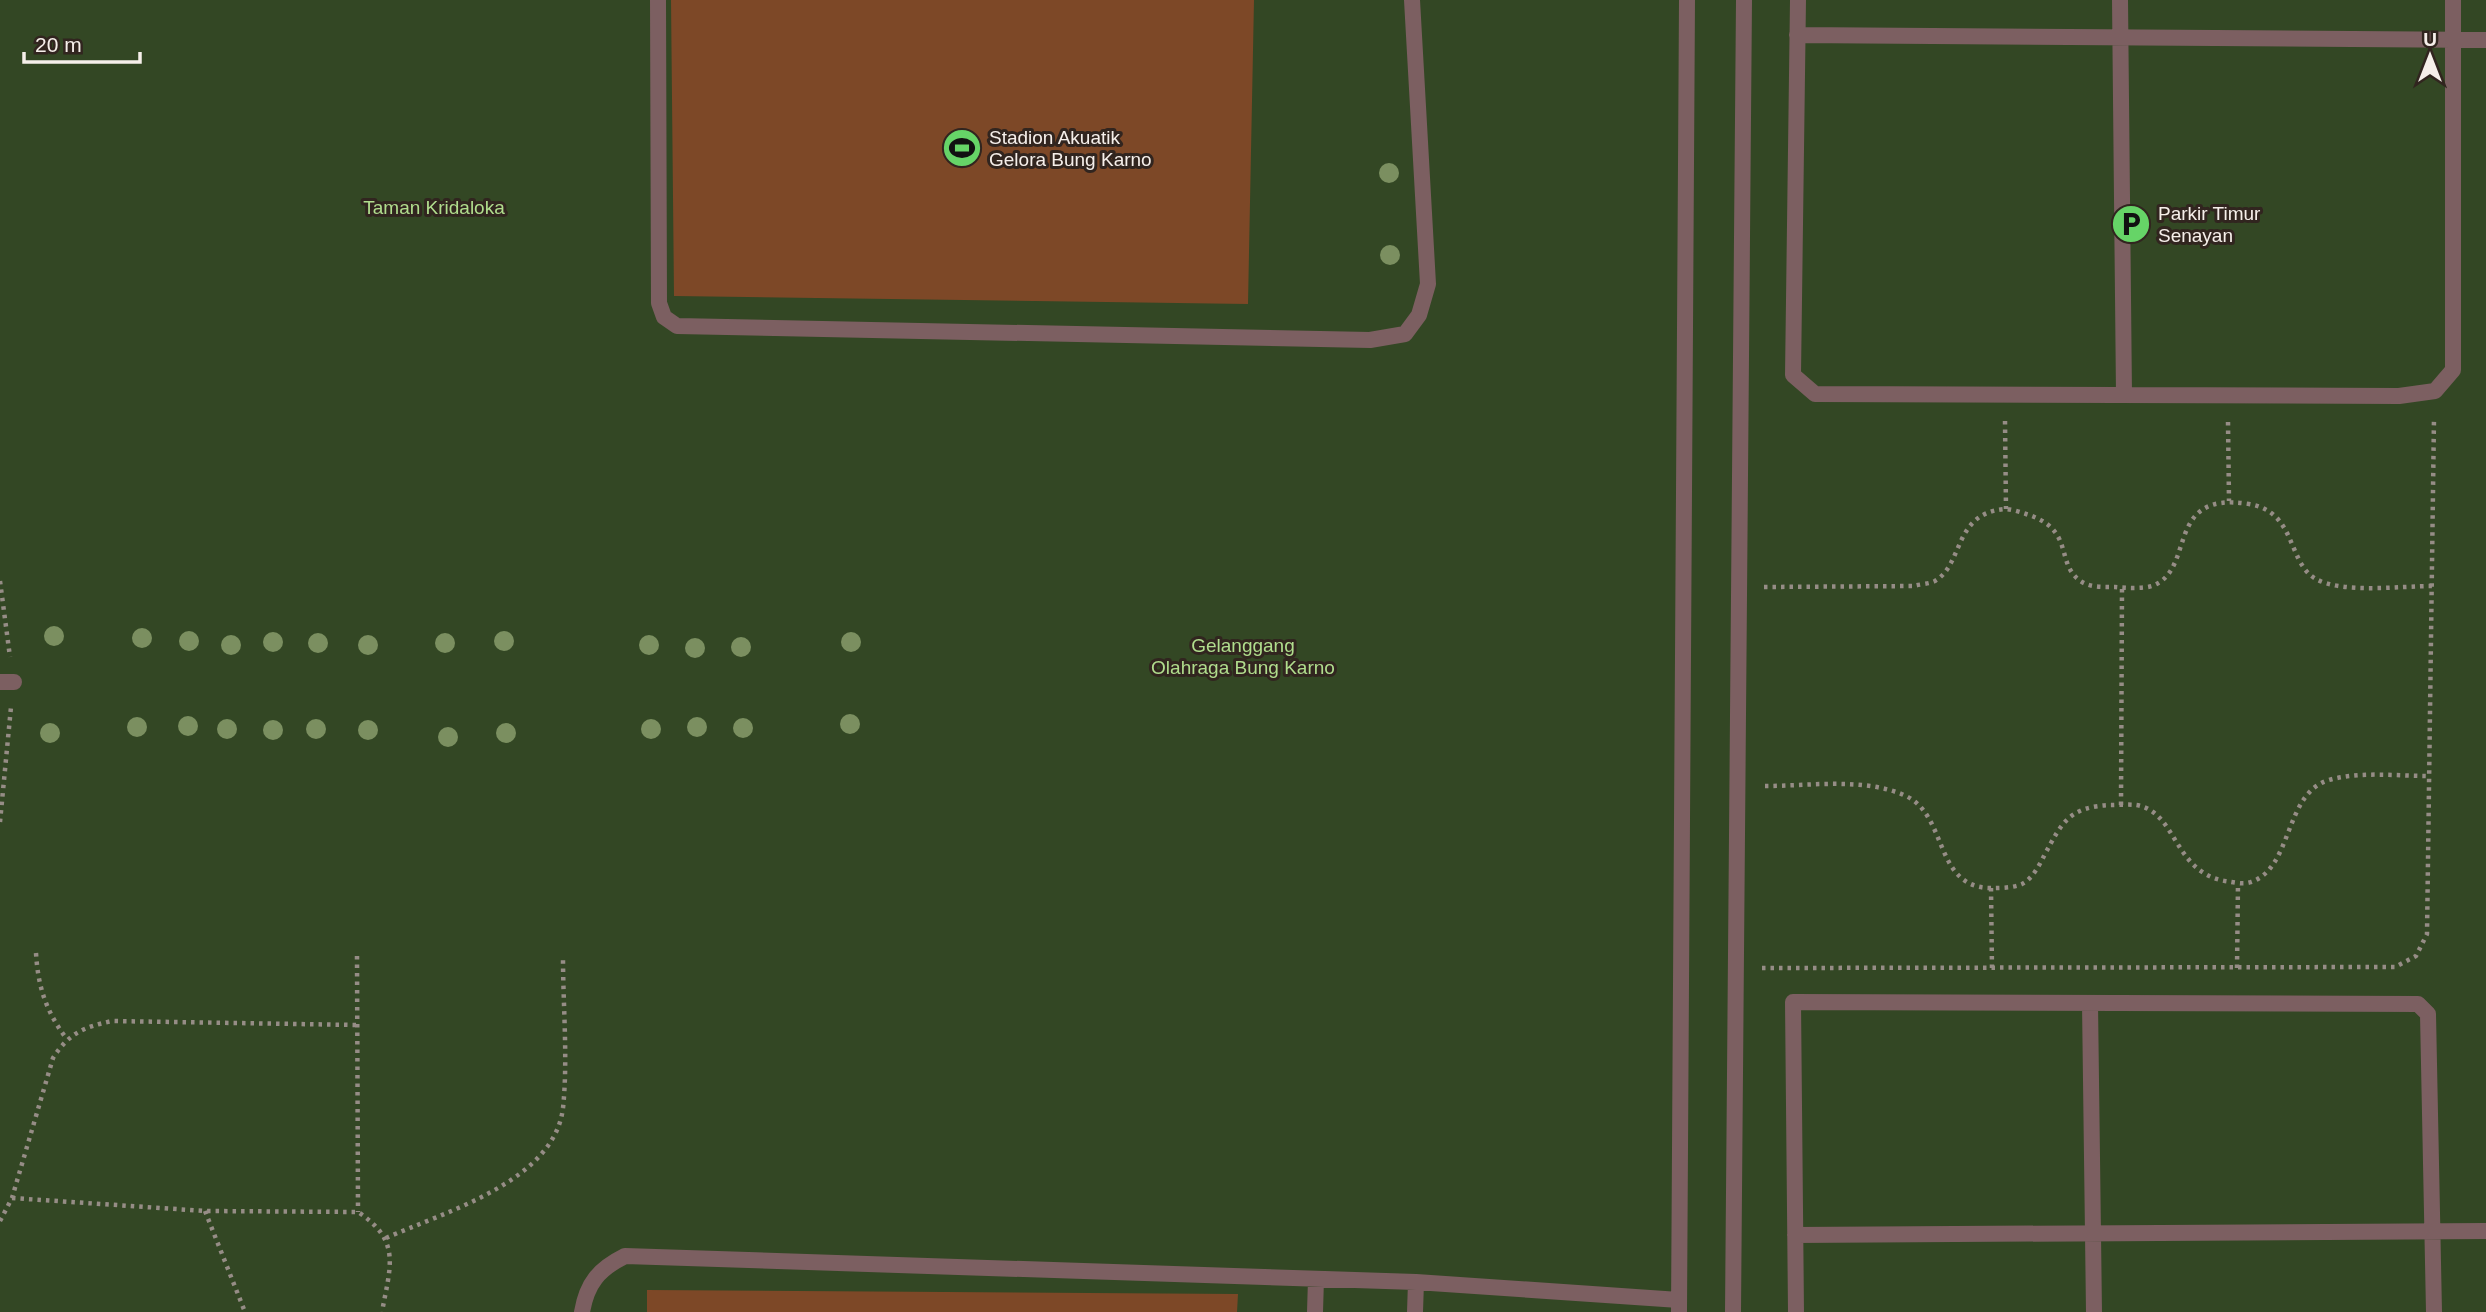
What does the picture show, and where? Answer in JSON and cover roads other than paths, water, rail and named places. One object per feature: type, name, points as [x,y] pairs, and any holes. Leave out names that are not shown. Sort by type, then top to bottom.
[{"type":"lane","points":[[658,0],[659,303],[664,317],[677,326],[1370,340],[1405,334],[1419,315],[1428,284],[1412,0]]},
{"type":"lane","points":[[582,1312],[589,1286],[602,1268],[625,1256],[1416,1282],[1679,1306],[1687,0]]},
{"type":"lane","points":[[1732,1312],[1744,0]]},
{"type":"lane","points":[[1798,0],[1793,375],[1815,394],[2228,396],[2399,396],[2435,391],[2453,370],[2453,0]]},
{"type":"lane","points":[[2120,0],[2124,395]]},
{"type":"lane","points":[[1797,35],[2486,40]]},
{"type":"lane","points":[[1796,1312],[1793,1002],[2418,1004],[2428,1014],[2434,1312]]},
{"type":"lane","points":[[2090,1003],[2094,1312]]},
{"type":"lane","points":[[1795,1235],[2432,1229],[2486,1231]]},
{"type":"lane","points":[[1315,1312],[1316,1279]]},
{"type":"lane","points":[[1415,1312],[1416,1282]]},
{"type":"place","name":"Stadion Akuatik Gelora Bung Karno","points":[[962,148]]},
{"type":"place","name":"Parkir Timur Senayan","points":[[2131,224]]},
{"type":"park label","name":"Taman Kridaloka","points":[[434,207]]},
{"type":"park label","name":"Gelanggang Olahraga Bung Karno","points":[[1243,656]]}]
